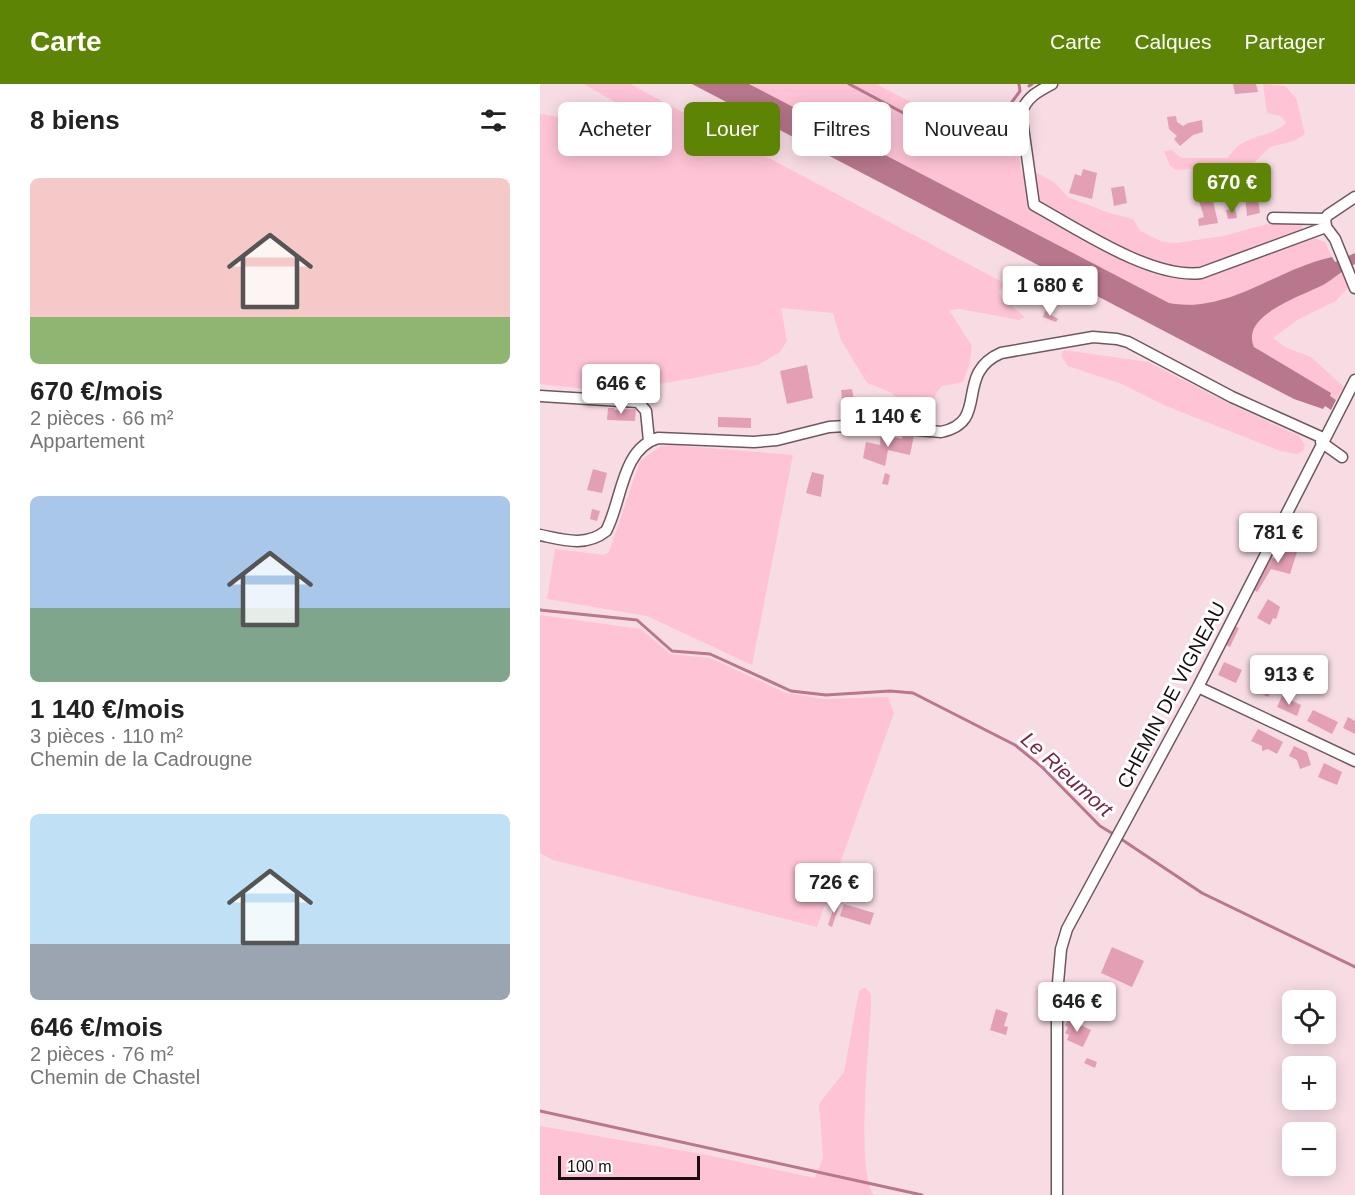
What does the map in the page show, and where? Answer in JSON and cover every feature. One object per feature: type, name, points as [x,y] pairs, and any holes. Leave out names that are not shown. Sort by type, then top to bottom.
[{"type":"street","points":[[1052,84],[1033,94],[1024,103],[1021,113],[1034,205],[1138,260],[1166,272],[1185,275],[1201,273],[1325,223],[1355,197]]},
{"type":"street","points":[[1273,218],[1325,223]]},
{"type":"street","points":[[1325,223],[1335,240],[1353,283]]},
{"type":"street","points":[[540,535],[578,542],[589,541],[606,531],[629,468],[635,456],[649,441],[658,438],[777,440],[829,427],[862,425],[941,432],[953,429],[968,416],[976,375],[988,359],[1001,354],[1093,337],[1128,342],[1232,397],[1322,440],[1342,457]]},
{"type":"street","name":"CHEMIN DE VIGNEAU","points":[[1057,1195],[1057,994],[1060,950],[1067,929],[1198,687],[1322,440],[1355,380]]},
{"type":"street","points":[[540,396],[639,402],[646,411],[649,441]]},
{"type":"street","points":[[1198,687],[1355,760]]},
{"type":"shaded area","points":[[584,84],[630,84],[664,102],[615,102]]},
{"type":"shaded area","points":[[692,84],[749,84],[792,106],[792,136],[780,130],[780,102],[726,102]]},
{"type":"shaded area","points":[[749,84],[876,84],[912,102],[903,102],[903,156],[1019,156],[1021,172],[1037,173],[1054,182],[1068,197],[1109,213],[1133,219],[1140,231],[1163,242],[1176,243],[1223,236],[1278,221],[1303,223],[1301,233],[1325,242],[1332,257],[1291,271],[1252,289],[1211,302],[1191,305],[1169,303],[887,156],[891,156],[891,102],[792,102],[792,106]]},
{"type":"shaded area","points":[[1263,84],[1285,86],[1296,98],[1305,134],[1294,141],[1270,147],[1251,166],[1176,170],[1170,166],[1164,151],[1172,150],[1181,158],[1228,158],[1242,144],[1272,132],[1286,123],[1282,117],[1267,113]]},
{"type":"shaded area","points":[[672,106],[684,113],[684,156],[765,156],[1002,282],[1004,286],[999,291],[1001,297],[1025,317],[1019,320],[960,309],[949,310],[972,346],[970,362],[963,382],[942,386],[936,393],[931,411],[915,415],[890,392],[867,383],[841,340],[833,313],[781,308],[787,341],[780,352],[758,365],[653,385],[587,389],[540,384],[540,114],[558,117],[558,156],[672,156]]},
{"type":"shaded area","points":[[830,156],[887,156],[1169,303],[1191,305],[1211,302],[1252,289],[1311,263],[1332,257],[1335,262],[1355,253],[1355,264],[1328,282],[1278,307],[1256,324],[1252,335],[1254,347],[1331,393],[1330,396],[1336,400],[1331,410],[1325,406],[1323,409],[1294,399]]},
{"type":"shaded area","points":[[1343,269],[1349,286],[1336,301],[1297,320],[1273,338],[1285,347],[1311,357],[1344,387],[1336,400],[1330,396],[1331,393],[1254,347],[1252,335],[1256,324],[1266,314],[1328,282]]},
{"type":"shaded area","points":[[1064,350],[1148,362],[1299,436],[1305,445],[1303,451],[1297,454],[1280,451],[1166,406],[1122,384],[1068,366],[1061,356]]},
{"type":"shaded area","points":[[661,446],[793,455],[752,665],[647,616],[547,599],[555,549],[604,555],[609,552],[640,461]]},
{"type":"shaded area","points":[[540,615],[641,629],[670,654],[710,658],[786,693],[824,699],[888,697],[894,713],[817,927],[553,860],[540,853]]},
{"type":"shaded area","points":[[865,987],[871,994],[865,1104],[865,1160],[868,1181],[874,1195],[540,1195],[540,1126],[707,1155],[815,1178],[823,1158],[819,1104],[844,1072],[859,991]]},
{"type":"building","points":[[1233,84],[1256,84],[1258,92],[1235,94]]},
{"type":"building","points":[[1176,116],[1177,122],[1183,126],[1202,120],[1203,132],[1193,135],[1180,146],[1174,139],[1177,136],[1169,129],[1167,117]]},
{"type":"building","points":[[1083,169],[1097,173],[1092,199],[1069,193],[1075,174],[1081,176]]},
{"type":"building","points":[[1246,170],[1249,190],[1243,191],[1240,171]]},
{"type":"building","points":[[1124,186],[1127,203],[1114,206],[1111,188]]},
{"type":"building","points":[[1257,193],[1260,213],[1247,216],[1245,195]]},
{"type":"building","points":[[1212,196],[1218,223],[1199,226],[1198,219],[1204,217],[1198,198]]},
{"type":"building","points":[[1235,208],[1237,218],[1228,219],[1226,210]]},
{"type":"building","points":[[1045,311],[1058,319],[1056,322],[1043,317]]},
{"type":"building","points":[[807,365],[813,398],[787,404],[780,371]]},
{"type":"building","points":[[852,389],[857,417],[844,419],[841,390]]},
{"type":"building","points":[[608,408],[636,409],[635,421],[607,420]]},
{"type":"building","points":[[718,417],[751,418],[751,428],[718,427]]},
{"type":"building","points":[[881,432],[888,432],[888,436],[902,439],[903,433],[914,435],[910,455],[888,450],[885,466],[863,458],[866,442],[880,445]]},
{"type":"building","points":[[593,469],[607,473],[602,493],[587,490]]},
{"type":"building","points":[[812,472],[824,475],[821,497],[806,493]]},
{"type":"building","points":[[885,473],[890,475],[888,485],[882,484]]},
{"type":"building","points":[[592,509],[600,511],[597,521],[590,519]]},
{"type":"building","points":[[1278,547],[1297,552],[1290,574],[1271,569],[1257,592],[1254,590],[1270,557],[1275,559],[1274,551],[1277,552]]},
{"type":"building","points":[[1268,599],[1280,607],[1276,619],[1273,618],[1270,625],[1257,618]]},
{"type":"building","points":[[1234,626],[1239,628],[1230,647],[1224,644]]},
{"type":"building","points":[[1224,662],[1242,670],[1236,683],[1218,675]]},
{"type":"building","points":[[1255,678],[1274,687],[1268,697],[1250,688]]},
{"type":"building","points":[[1284,679],[1292,683],[1287,692],[1280,688]]},
{"type":"building","points":[[1282,696],[1301,705],[1297,716],[1277,707]]},
{"type":"building","points":[[1313,710],[1338,722],[1332,734],[1307,721]]},
{"type":"building","points":[[1348,717],[1355,721],[1355,734],[1343,728]]},
{"type":"building","points":[[1258,729],[1283,742],[1277,754],[1268,749],[1262,751],[1262,746],[1251,741]]},
{"type":"building","points":[[1294,746],[1307,752],[1311,765],[1300,769],[1297,760],[1289,756]]},
{"type":"building","points":[[1324,763],[1342,772],[1337,785],[1318,777]]},
{"type":"building","points":[[836,901],[840,903],[832,927],[828,925]]},
{"type":"building","points":[[844,904],[874,913],[870,925],[840,916]]},
{"type":"building","points":[[1112,947],[1144,961],[1132,987],[1101,973]]},
{"type":"building","points":[[1096,983],[1108,988],[1095,1017],[1080,1011]]},
{"type":"building","points":[[996,1009],[1008,1013],[1004,1026],[1008,1027],[1006,1035],[990,1030]]},
{"type":"building","points":[[1068,1019],[1091,1030],[1083,1047],[1067,1040],[1069,1035],[1065,1033],[1068,1027],[1065,1026]]},
{"type":"building","points":[[1087,1058],[1097,1062],[1095,1068],[1084,1063]]},
{"type":"waterway","points":[[849,84],[971,149],[984,149],[996,143],[1009,106],[1020,91],[1019,84]]},
{"type":"waterway","name":"Le Rieumort","points":[[540,610],[637,620],[672,651],[710,654],[791,691],[826,695],[890,691],[913,693],[1015,745],[1041,766],[1100,826],[1115,835]]},
{"type":"waterway","name":"Le Rieumort","points":[[1121,839],[1202,893],[1355,967]]},
{"type":"waterway","points":[[540,1111],[922,1195]]}]
